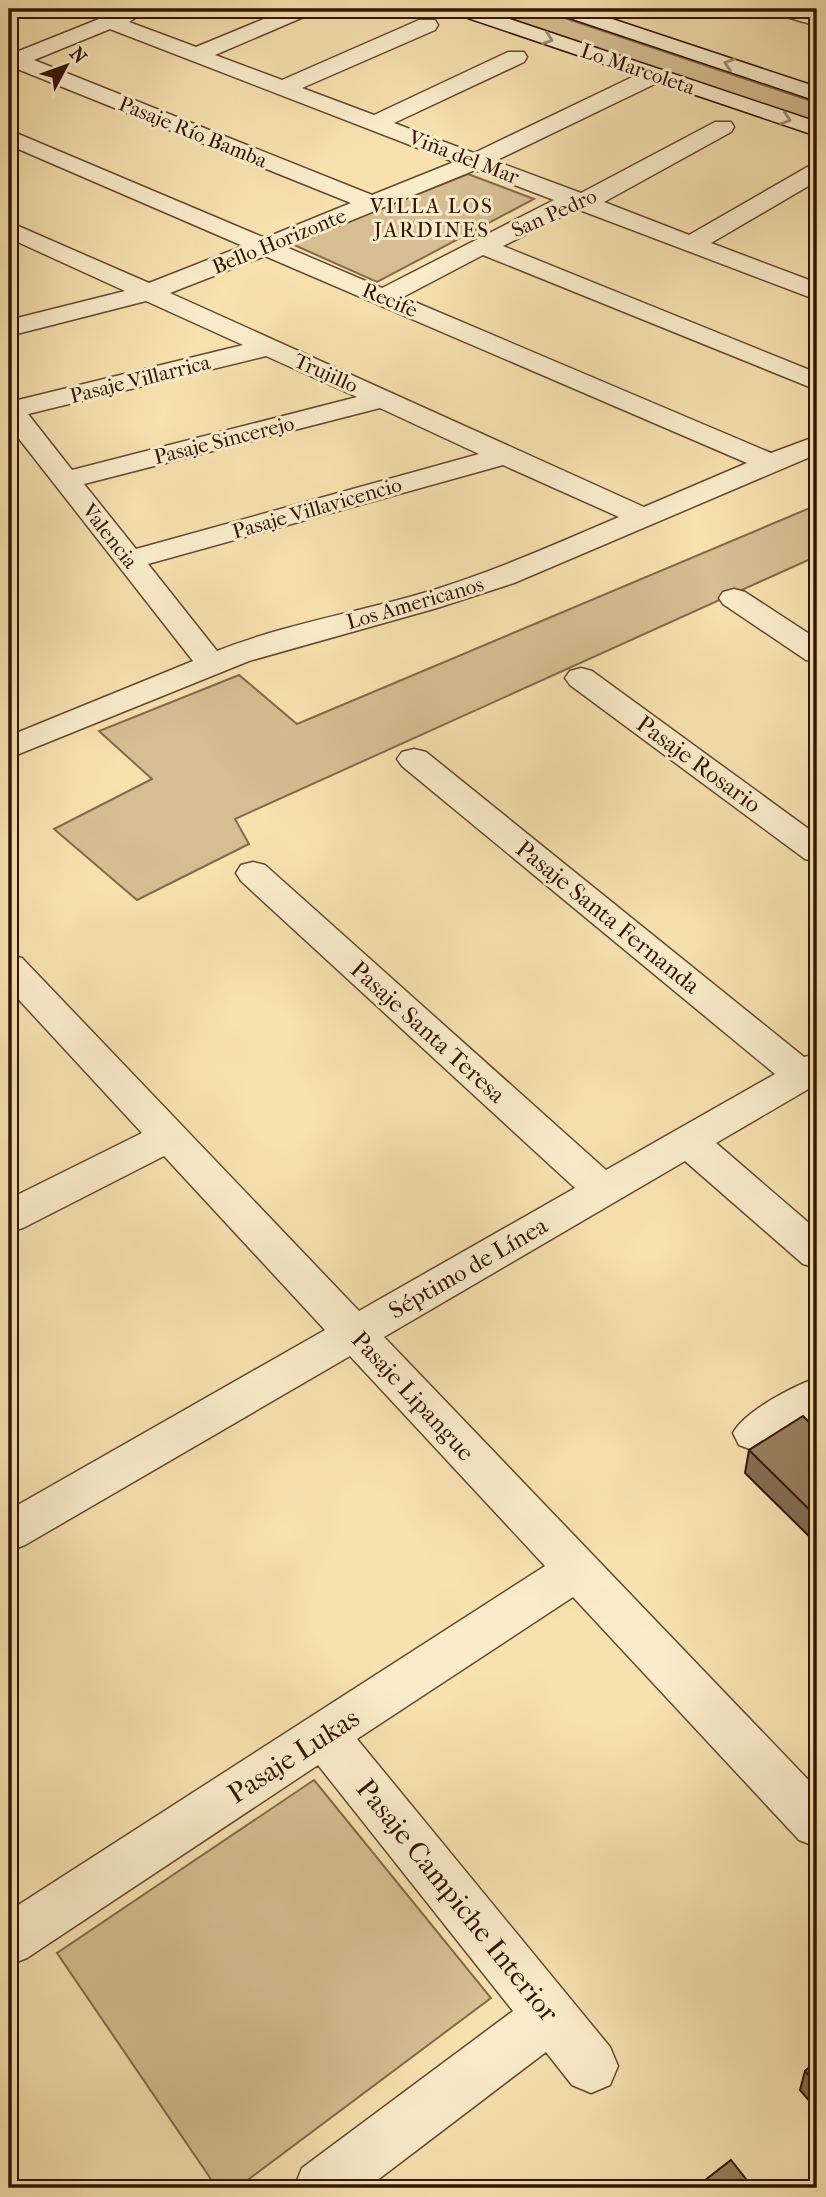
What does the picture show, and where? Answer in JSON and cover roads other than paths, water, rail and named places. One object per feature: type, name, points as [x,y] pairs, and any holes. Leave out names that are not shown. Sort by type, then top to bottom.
[{"type":"street","points":[[12,62],[144,9]]},
{"type":"street","points":[[195,55],[306,9]]},
{"type":"street","name":"Lo Marcoleta","points":[[460,9],[817,129]]},
{"type":"street","name":"Lo Marcoleta","points":[[562,9],[817,94]]},
{"type":"street","points":[[780,9],[817,20]]},
{"type":"street","name":"Viña del Mar","points":[[110,22],[691,244],[812,286]]},
{"type":"street","points":[[283,88],[427,25]]},
{"type":"street","points":[[375,123],[516,57]]},
{"type":"street","name":"Pasaje Río Bamba","points":[[12,62],[372,203]]},
{"type":"street","name":"Bello Horizonte","points":[[9,328],[149,293],[476,161],[655,75]]},
{"type":"street","points":[[735,102],[776,80]]},
{"type":"street","name":"San Pedro","points":[[383,298],[563,205],[595,197],[723,127]]},
{"type":"street","name":"Recife","points":[[9,137],[772,464]]},
{"type":"street","points":[[691,244],[817,171]]},
{"type":"street","name":"Trujillo","points":[[9,229],[644,518]]},
{"type":"street","points":[[9,254],[46,246]]},
{"type":"street","points":[[482,246],[817,382]]},
{"type":"street","name":"Pasaje Villarrica","points":[[10,409],[269,347]]},
{"type":"street","name":"Pasaje Sincerejo","points":[[65,480],[383,399]]},
{"type":"street","name":"Valencia","points":[[10,409],[211,664]]},
{"type":"street","name":"Los Americanos","points":[[9,748],[265,644],[467,590],[526,568],[817,444]]},
{"type":"street","name":"Pasaje Villavicencio","points":[[128,560],[506,455]]},
{"type":"street","points":[[734,598],[817,653]]},
{"type":"street","name":"Pasaje Rosario","points":[[581,678],[817,851]]},
{"type":"street","name":"Pasaje Santa Fernanda","points":[[415,759],[810,1071]]},
{"type":"street","name":"Pasaje Santa Teresa","points":[[253,873],[603,1190]]},
{"type":"street","name":"Pasaje Lipangue","points":[[9,967],[817,1824]]},
{"type":"street","name":"Séptimo de Línea","points":[[9,1532],[810,1071]]},
{"type":"street","points":[[9,1217],[168,1137]]},
{"type":"street","points":[[688,1141],[817,1252]]},
{"type":"street","points":[[755,1433],[815,1401]]},
{"type":"street","name":"Pasaje Lukas","points":[[9,1940],[576,1570]]},
{"type":"street","name":"Pasaje Campiche Interior","points":[[324,1735],[591,2066]]},
{"type":"street","points":[[322,2188],[551,2015]]},
{"type":"district","name":"VILLA LOS JARDINES","points":[[432,218]]}]
